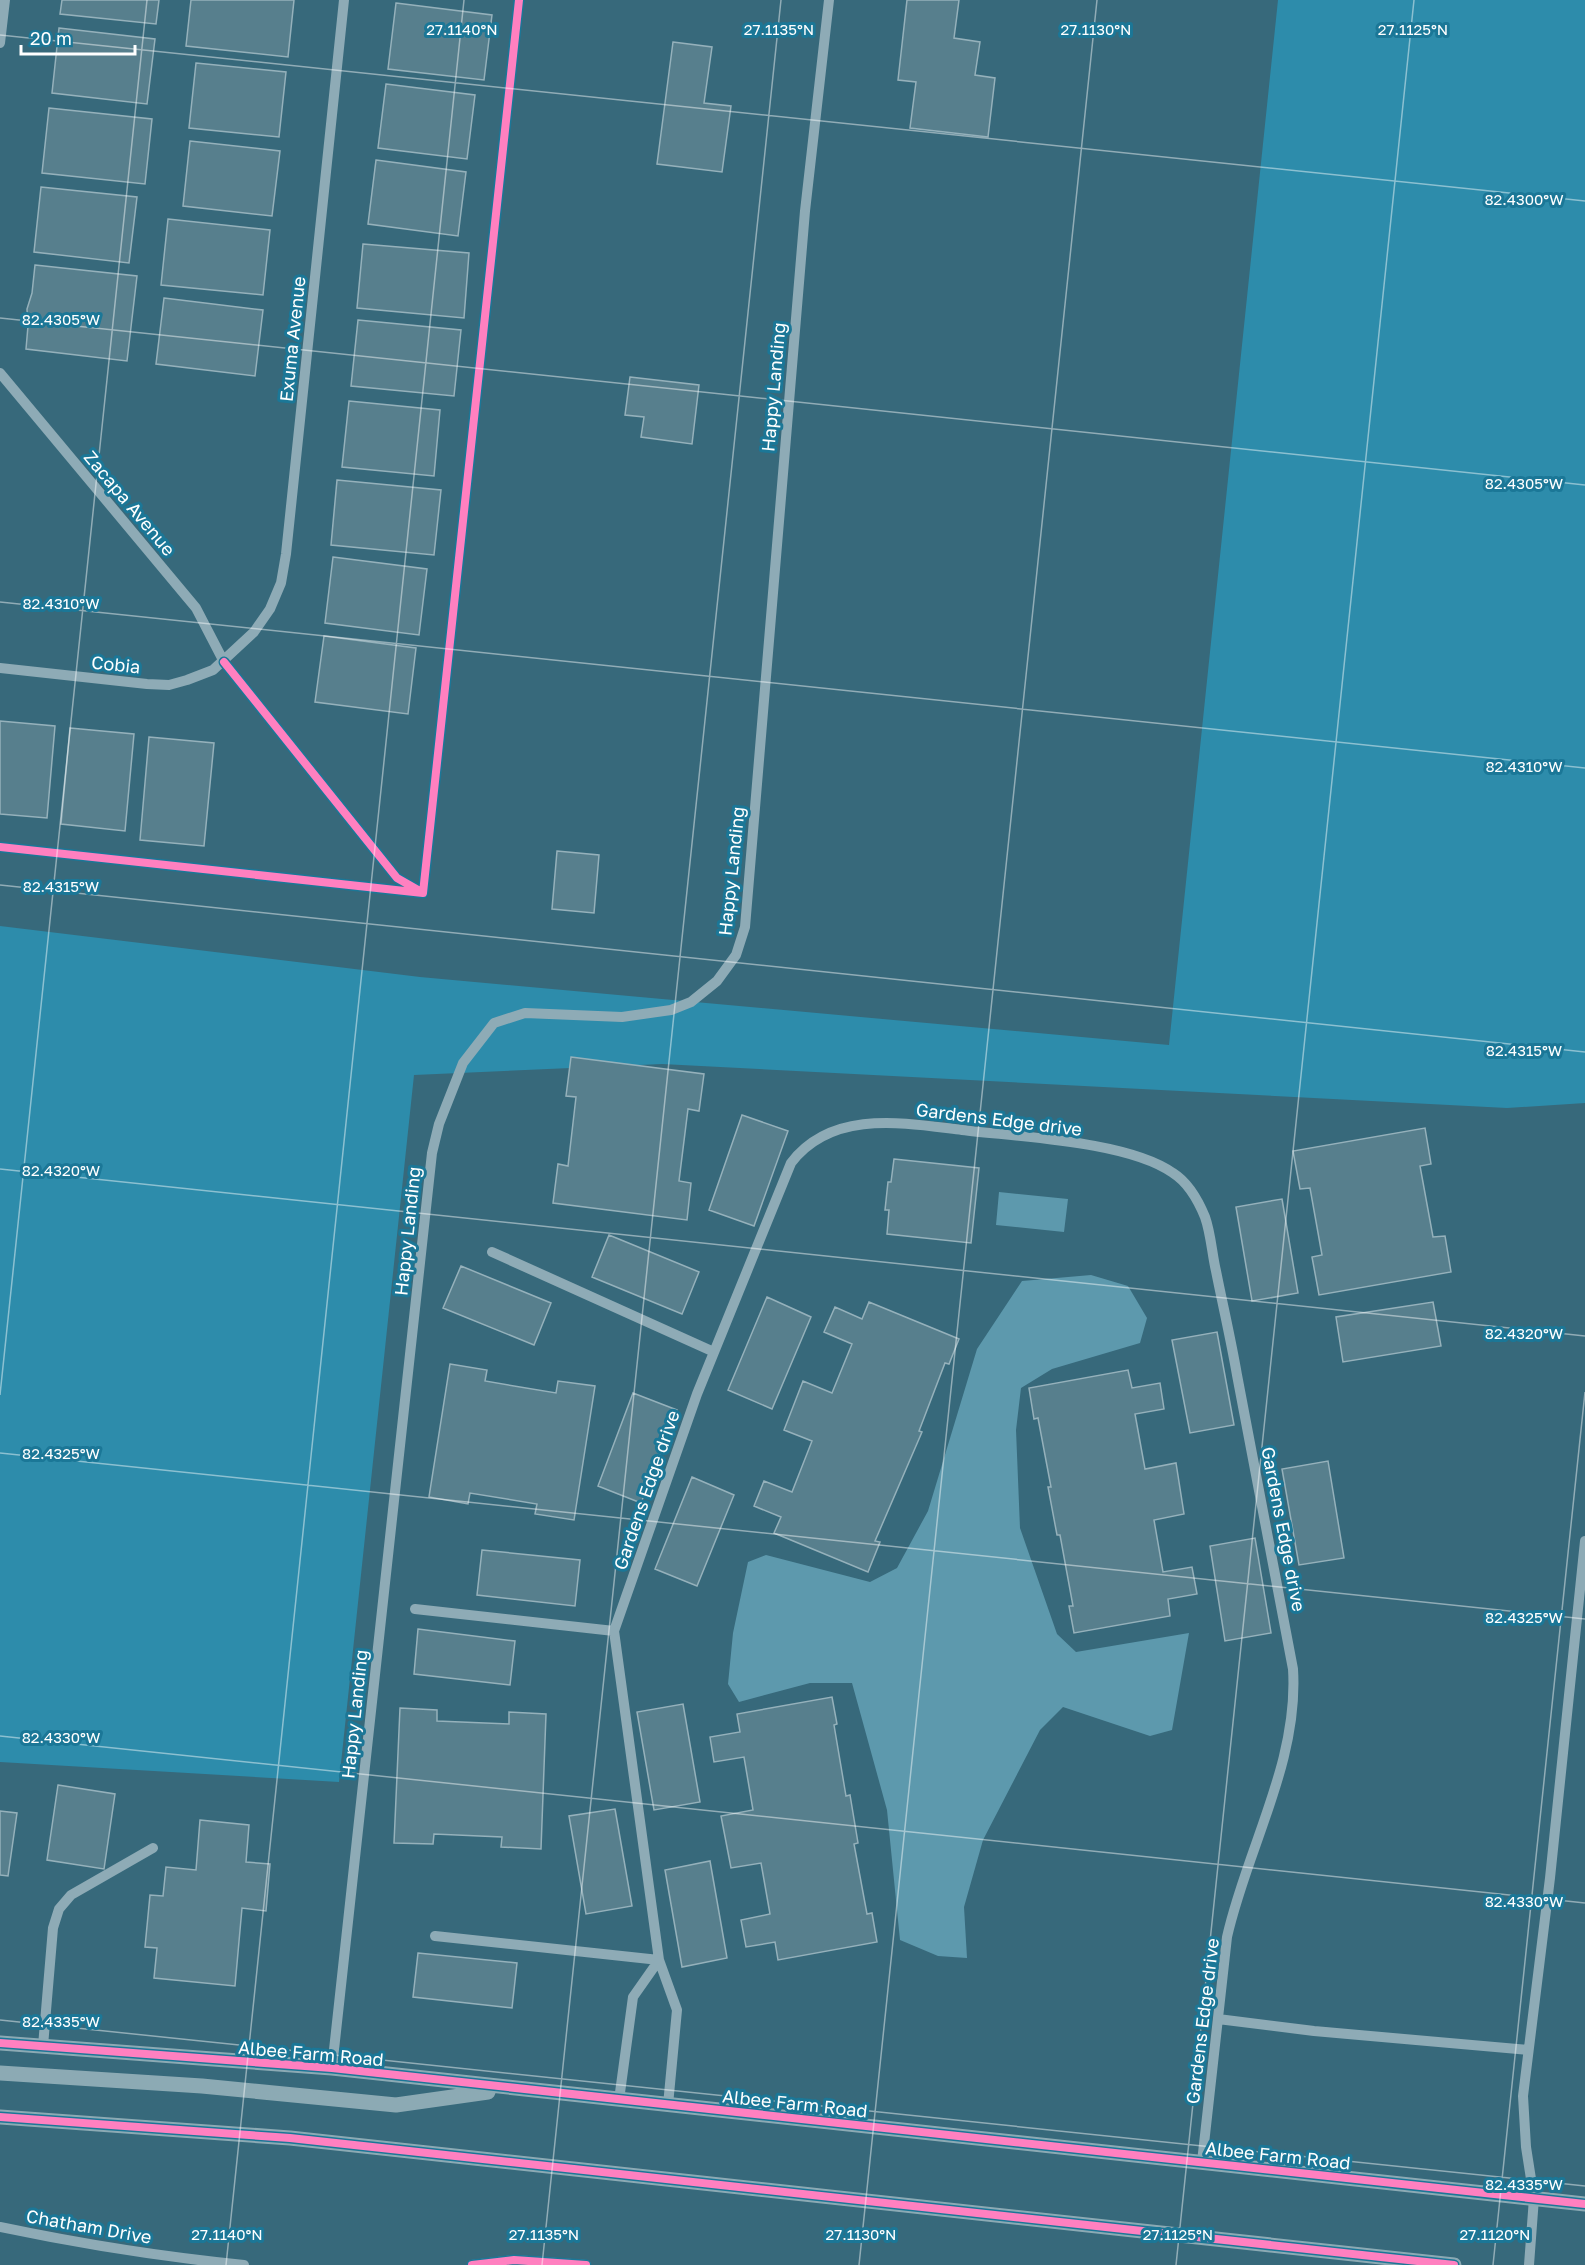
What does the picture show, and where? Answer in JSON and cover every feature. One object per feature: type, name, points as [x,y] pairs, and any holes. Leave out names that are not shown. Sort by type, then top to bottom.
[{"type":"main road","name":"Albee Farm Road","points":[[0,2043],[332,2068],[1585,2204]]},
{"type":"main road","points":[[0,2073],[202,2086],[396,2104],[512,2089]]},
{"type":"main road","points":[[0,2117],[290,2138],[1454,2265]]},
{"type":"street","name":"Exuma Avenue","points":[[224,662],[254,633],[270,609],[281,583],[286,554],[344,0]]},
{"type":"street","name":"Happy Landing","points":[[332,2068],[432,1153],[439,1124],[463,1064],[494,1023],[525,1013],[622,1017],[671,1010],[691,1002],[717,981],[736,956],[745,927],[805,211],[829,0]]},
{"type":"street","points":[[0,43],[3,4]]},
{"type":"street","name":"Zacapa Avenue","points":[[0,373],[196,608],[224,662]]},
{"type":"street","name":"Cobia","points":[[0,668],[169,685],[213,670],[224,662]]},
{"type":"street","name":"Gardens Edge drive","points":[[668,2105],[677,2010],[659,1960],[614,1630],[697,1394],[786,1173],[797,1155],[808,1144],[840,1129],[874,1123],[915,1125],[1062,1142],[1136,1156],[1173,1173],[1185,1183],[1197,1198],[1208,1230],[1293,1669],[1295,1692],[1288,1743],[1234,1905],[1227,1937],[1202,2162]]},
{"type":"street","points":[[492,1252],[714,1352]]},
{"type":"street","points":[[1528,2265],[1534,2198],[1526,2147],[1523,2096],[1550,1878],[1585,1541]]},
{"type":"street","points":[[415,1609],[614,1630]]},
{"type":"street","points":[[43,2046],[53,1928],[59,1909],[71,1895],[153,1848]]},
{"type":"street","points":[[435,1936],[659,1960],[633,1997],[619,2100]]},
{"type":"street","points":[[1218,2019],[1314,2031],[1528,2050]]},
{"type":"street","name":"Chatham Drive","points":[[0,2228],[54,2239],[177,2258],[244,2265]]},
{"type":"street","points":[[472,2265],[514,2260],[585,2265]]},
{"type":"shaded area","points":[[1278,0],[1585,0],[1585,1103],[1507,1108],[662,1064],[414,1075],[339,1782],[0,1762],[0,926],[420,977],[1169,1045]]},
{"type":"shaded area","points":[[999,1192],[1068,1199],[1064,1232],[996,1225]]},
{"type":"shaded area","points":[[1091,1275],[1128,1286],[1147,1318],[1140,1343],[1052,1369],[1021,1388],[1016,1430],[1020,1528],[1057,1634],[1076,1652],[1189,1633],[1172,1730],[1150,1736],[1063,1707],[1040,1730],[983,1840],[964,1907],[967,1958],[938,1956],[900,1940],[887,1810],[852,1683],[810,1683],[739,1702],[728,1684],[733,1633],[748,1562],[766,1555],[870,1582],[897,1568],[928,1511],[977,1349],[1022,1281]]},
{"type":"building","points":[[62,0],[159,0],[156,24],[60,14]]},
{"type":"building","points":[[191,0],[294,0],[288,57],[186,46]]},
{"type":"building","points":[[907,0],[959,0],[954,38],[980,42],[975,75],[995,78],[988,137],[910,128],[916,82],[898,80]]},
{"type":"building","points":[[396,3],[492,15],[484,80],[388,69]]},
{"type":"building","points":[[59,28],[155,39],[147,104],[52,93]]},
{"type":"building","points":[[673,42],[712,47],[704,103],[731,106],[722,172],[657,164]]},
{"type":"building","points":[[196,63],[286,72],[279,137],[189,128]]},
{"type":"building","points":[[386,84],[475,95],[467,159],[378,148]]},
{"type":"building","points":[[49,108],[152,119],[145,184],[42,173]]},
{"type":"building","points":[[190,141],[280,151],[272,216],[183,206]]},
{"type":"building","points":[[376,160],[466,172],[458,236],[368,224]]},
{"type":"building","points":[[41,187],[137,197],[129,263],[34,252]]},
{"type":"building","points":[[168,219],[270,230],[263,295],[161,285]]},
{"type":"building","points":[[363,244],[469,253],[464,318],[357,308]]},
{"type":"building","points":[[35,265],[137,276],[127,361],[26,349],[27,309],[32,293]]},
{"type":"building","points":[[164,298],[263,310],[255,376],[156,364]]},
{"type":"building","points":[[358,320],[461,330],[454,396],[351,386]]},
{"type":"building","points":[[630,377],[699,385],[692,444],[641,437],[644,417],[625,415]]},
{"type":"building","points":[[349,401],[440,410],[434,476],[342,467]]},
{"type":"building","points":[[337,480],[441,490],[434,555],[331,545]]},
{"type":"building","points":[[333,557],[427,569],[419,635],[325,623]]},
{"type":"building","points":[[324,636],[416,648],[408,714],[315,702]]},
{"type":"building","points":[[0,721],[55,726],[47,818],[0,814]]},
{"type":"building","points":[[70,728],[134,734],[125,831],[61,824]]},
{"type":"building","points":[[149,737],[214,743],[204,846],[140,840]]},
{"type":"building","points":[[557,851],[599,855],[594,913],[552,909]]},
{"type":"building","points":[[571,1057],[704,1074],[699,1111],[688,1109],[679,1181],[691,1183],[687,1220],[553,1203],[558,1164],[568,1166],[576,1097],[566,1096]]},
{"type":"building","points":[[742,1115],[788,1131],[754,1226],[709,1210]]},
{"type":"building","points":[[1425,1128],[1431,1164],[1420,1166],[1433,1237],[1445,1236],[1451,1272],[1319,1295],[1312,1257],[1322,1255],[1310,1188],[1300,1189],[1293,1151]]},
{"type":"building","points":[[894,1159],[979,1168],[971,1243],[887,1234],[889,1210],[885,1210],[888,1182],[891,1182]]},
{"type":"building","points":[[1282,1199],[1298,1293],[1252,1301],[1236,1207]]},
{"type":"building","points":[[609,1235],[699,1272],[682,1314],[592,1277]]},
{"type":"building","points":[[461,1266],[551,1303],[534,1345],[443,1308]]},
{"type":"building","points":[[767,1297],[811,1317],[772,1409],[728,1390]]},
{"type":"building","points":[[869,1302],[959,1339],[949,1364],[945,1363],[919,1431],[922,1432],[875,1541],[880,1542],[868,1572],[774,1533],[781,1517],[754,1506],[764,1481],[792,1492],[812,1441],[784,1430],[803,1381],[832,1393],[852,1344],[824,1332],[835,1307],[862,1319]]},
{"type":"building","points":[[1433,1302],[1441,1346],[1343,1362],[1336,1317]]},
{"type":"building","points":[[1217,1332],[1234,1425],[1190,1433],[1172,1340]]},
{"type":"building","points":[[450,1364],[487,1370],[485,1381],[556,1393],[558,1381],[595,1386],[574,1520],[535,1514],[537,1504],[470,1493],[468,1504],[429,1497]]},
{"type":"building","points":[[1128,1370],[1132,1388],[1160,1383],[1164,1409],[1135,1414],[1145,1469],[1176,1463],[1184,1514],[1154,1520],[1163,1572],[1192,1567],[1197,1594],[1168,1599],[1170,1616],[1074,1633],[1069,1606],[1073,1606],[1060,1535],[1057,1535],[1038,1418],[1034,1419],[1029,1388]]},
{"type":"building","points":[[633,1393],[677,1410],[641,1503],[598,1486]]},
{"type":"building","points":[[1328,1461],[1344,1558],[1299,1565],[1282,1469]]},
{"type":"building","points":[[692,1477],[734,1495],[697,1586],[655,1569]]},
{"type":"building","points":[[1255,1538],[1271,1633],[1225,1641],[1210,1546]]},
{"type":"building","points":[[482,1550],[580,1560],[575,1606],[477,1595]]},
{"type":"building","points":[[418,1629],[515,1641],[510,1685],[414,1674]]},
{"type":"building","points":[[832,1697],[837,1724],[834,1725],[846,1796],[850,1795],[858,1843],[854,1844],[867,1914],[872,1913],[877,1942],[778,1960],[775,1942],[746,1947],[741,1920],[770,1914],[761,1863],[731,1868],[721,1816],[753,1810],[744,1757],[714,1762],[710,1737],[740,1732],[737,1714]]},
{"type":"building","points":[[683,1704],[700,1802],[654,1810],[637,1712]]},
{"type":"building","points":[[400,1708],[437,1710],[437,1721],[509,1724],[509,1712],[546,1714],[541,1849],[501,1847],[502,1837],[434,1834],[433,1844],[394,1843]]},
{"type":"building","points":[[58,1785],[115,1794],[104,1869],[47,1860]]},
{"type":"building","points":[[615,1809],[632,1906],[586,1914],[569,1816]]},
{"type":"building","points":[[0,1811],[17,1813],[8,1876],[0,1875]]},
{"type":"building","points":[[200,1820],[249,1825],[246,1862],[270,1864],[266,1911],[242,1908],[235,1986],[154,1978],[157,1948],[145,1947],[150,1895],[163,1896],[166,1867],[196,1870]]},
{"type":"building","points":[[710,1861],[727,1958],[682,1967],[665,1870]]},
{"type":"building","points":[[418,1953],[517,1963],[512,2008],[413,1997]]},
{"type":"cycle path","points":[[0,847],[423,893],[519,0]]},
{"type":"cycle path","points":[[224,662],[397,878],[418,890]]},
{"type":"cycle path","points":[[0,2043],[332,2068],[1585,2204]]},
{"type":"cycle path","points":[[0,2117],[290,2138],[1454,2265]]},
{"type":"cycle path","points":[[472,2265],[514,2260],[586,2265]]}]
